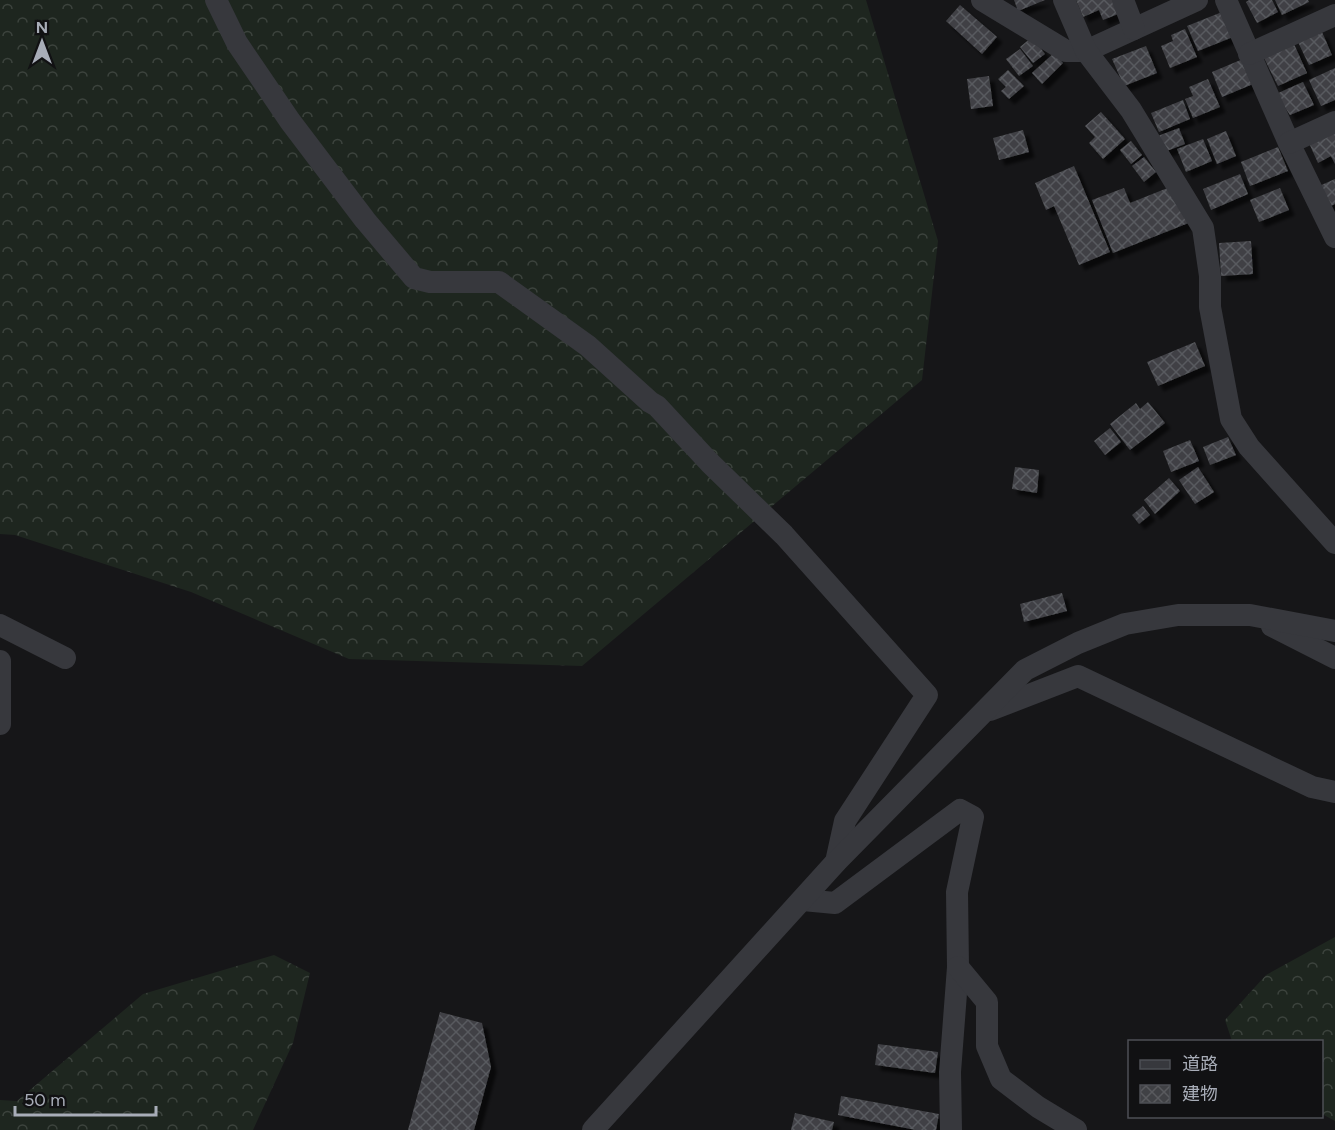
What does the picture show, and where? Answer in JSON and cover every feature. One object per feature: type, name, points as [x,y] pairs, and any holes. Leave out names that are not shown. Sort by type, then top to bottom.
[{"type":"street","points":[[216,0],[237,43],[290,121],[365,220],[414,278],[430,282],[499,282],[588,346],[657,406],[710,463],[784,535],[927,695],[845,821],[836,862]]},
{"type":"street","points":[[982,0],[1066,51],[1086,51],[1197,0]]},
{"type":"street","points":[[1064,0],[1086,51],[1131,110],[1203,228],[1210,276],[1210,307],[1231,419],[1249,447],[1335,543]]},
{"type":"street","points":[[1123,0],[1134,29]]},
{"type":"street","points":[[1226,0],[1288,143],[1335,237]]},
{"type":"street","points":[[1249,54],[1335,15]]},
{"type":"street","points":[[1288,143],[1335,122]]},
{"type":"street","points":[[593,1130],[804,900],[836,862],[1025,670],[1078,643],[1125,624],[1178,615],[1250,615],[1335,631]]},
{"type":"street","points":[[1250,615],[1335,658]]},
{"type":"street","points":[[0,625],[65,658]]},
{"type":"street","points":[[0,661],[0,724]]},
{"type":"street","points":[[981,714],[1078,676],[1312,787],[1335,792]]},
{"type":"street","points":[[804,900],[835,903],[960,810],[973,817],[957,892],[958,967],[950,1072],[951,1130]]},
{"type":"street","points":[[958,967],[987,1002],[987,1046],[1001,1079],[1038,1107],[1076,1130]]},
{"type":"green space","points":[[0,0],[866,0],[938,241],[922,380],[582,666],[349,659],[191,592],[15,535],[0,534]]},
{"type":"green space","points":[[1335,937],[1335,1121],[1323,1115],[1323,1040],[1232,1040],[1225,1020],[1266,975]]},
{"type":"green space","points":[[274,955],[310,973],[293,1043],[253,1130],[0,1130],[0,1100],[17,1101],[143,994]]},
{"type":"building","points":[[1014,0],[1045,0],[1018,11]]},
{"type":"building","points":[[1076,0],[1119,0],[1123,12],[1103,20],[1099,10],[1083,17]]},
{"type":"building","points":[[1272,0],[1278,12],[1257,23],[1246,2]]},
{"type":"building","points":[[1275,0],[1308,0],[1309,2],[1282,15]]},
{"type":"building","points":[[960,5],[997,37],[982,54],[946,21]]},
{"type":"building","points":[[1222,12],[1233,37],[1198,51],[1187,26]]},
{"type":"building","points":[[1185,29],[1197,57],[1170,68],[1161,46],[1173,41],[1171,35]]},
{"type":"building","points":[[1322,32],[1332,55],[1309,65],[1298,42]]},
{"type":"building","points":[[1032,37],[1045,54],[1033,63],[1020,47]]},
{"type":"building","points":[[1294,44],[1307,73],[1278,86],[1264,58]]},
{"type":"building","points":[[1146,46],[1157,73],[1124,86],[1112,59]]},
{"type":"building","points":[[1020,49],[1033,66],[1019,76],[1006,59]]},
{"type":"building","points":[[1054,53],[1063,63],[1042,84],[1032,73]]},
{"type":"building","points":[[1243,59],[1253,84],[1222,97],[1212,72]]},
{"type":"building","points":[[1335,68],[1335,100],[1321,106],[1309,80]]},
{"type":"building","points":[[1008,70],[1024,86],[1009,99],[1001,91],[1006,87],[998,79]]},
{"type":"building","points":[[989,76],[993,106],[971,109],[967,79]]},
{"type":"building","points":[[1208,79],[1220,107],[1193,118],[1185,99],[1193,96],[1189,87]]},
{"type":"building","points":[[1303,82],[1314,105],[1290,115],[1276,94]]},
{"type":"building","points":[[1183,100],[1190,119],[1159,132],[1151,113]]},
{"type":"building","points":[[1101,112],[1125,139],[1103,159],[1089,143],[1095,137],[1085,126]]},
{"type":"building","points":[[1179,128],[1185,144],[1164,152],[1158,136]]},
{"type":"building","points":[[1335,128],[1335,164],[1331,156],[1318,163],[1308,141]]},
{"type":"building","points":[[1023,130],[1029,152],[999,160],[993,138]]},
{"type":"building","points":[[1226,131],[1236,156],[1217,164],[1207,139]]},
{"type":"building","points":[[1203,139],[1212,161],[1186,172],[1177,149]]},
{"type":"building","points":[[1131,141],[1142,155],[1131,164],[1120,150]]},
{"type":"building","points":[[1278,147],[1288,171],[1250,186],[1241,162]]},
{"type":"building","points":[[1144,157],[1156,172],[1144,182],[1132,166]]},
{"type":"building","points":[[1074,166],[1110,252],[1079,265],[1054,206],[1046,210],[1035,183]]},
{"type":"building","points":[[1240,174],[1248,194],[1211,210],[1203,189]]},
{"type":"building","points":[[1335,179],[1335,204],[1329,207],[1319,186]]},
{"type":"building","points":[[1170,187],[1191,222],[1113,253],[1092,200],[1124,188],[1130,203]]},
{"type":"building","points":[[1280,188],[1289,210],[1259,222],[1250,200]]},
{"type":"building","points":[[1251,241],[1253,274],[1221,276],[1219,243]]},
{"type":"building","points":[[1195,342],[1205,366],[1158,386],[1147,362]]},
{"type":"building","points":[[1148,402],[1165,423],[1130,450],[1110,424],[1136,403],[1140,409]]},
{"type":"building","points":[[1110,428],[1121,442],[1105,455],[1094,441]]},
{"type":"building","points":[[1228,437],[1236,455],[1210,465],[1203,447]]},
{"type":"building","points":[[1190,440],[1199,461],[1171,472],[1163,451]]},
{"type":"building","points":[[1015,467],[1039,470],[1037,493],[1012,489]]},
{"type":"building","points":[[1198,467],[1214,492],[1195,504],[1179,480]]},
{"type":"building","points":[[1169,478],[1180,491],[1155,514],[1144,500]]},
{"type":"building","points":[[1143,506],[1150,515],[1139,524],[1132,515]]},
{"type":"building","points":[[1062,593],[1067,611],[1024,622],[1020,604]]},
{"type":"building","points":[[440,1012],[482,1023],[491,1067],[474,1130],[408,1130]]},
{"type":"building","points":[[878,1044],[938,1052],[935,1073],[875,1065]]},
{"type":"building","points":[[841,1096],[939,1114],[936,1130],[916,1130],[838,1115]]},
{"type":"building","points":[[795,1113],[834,1122],[832,1130],[791,1130]]}]
